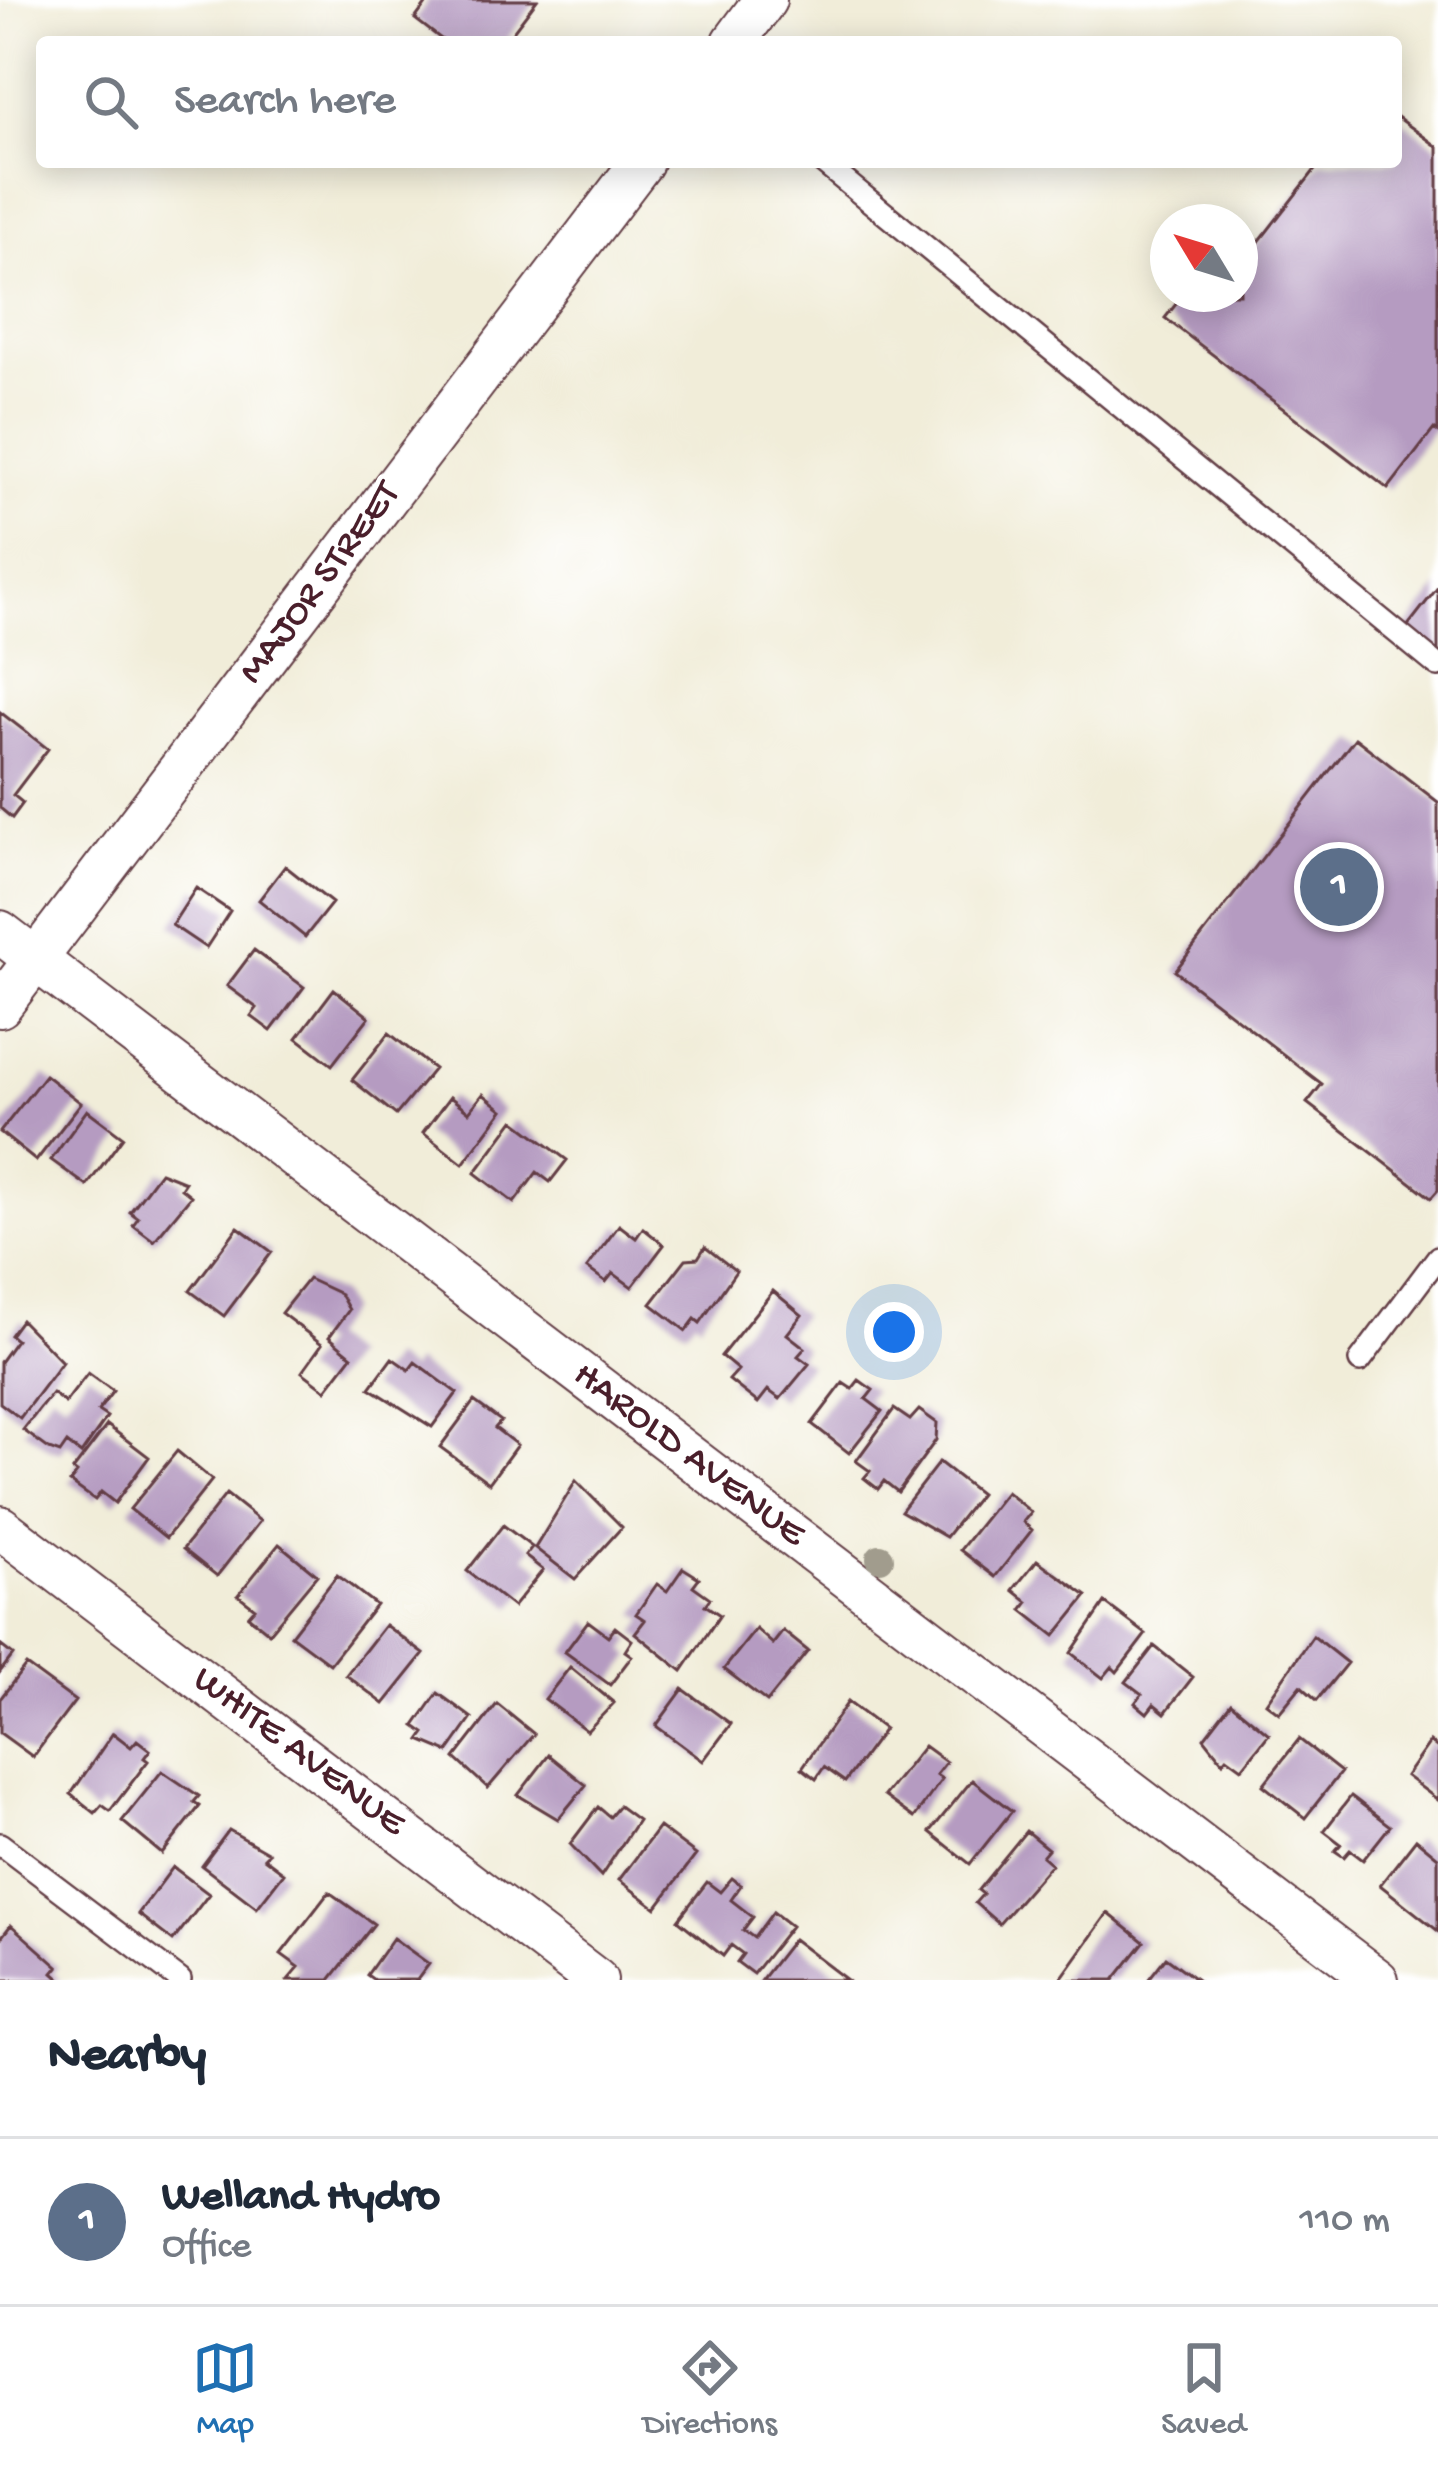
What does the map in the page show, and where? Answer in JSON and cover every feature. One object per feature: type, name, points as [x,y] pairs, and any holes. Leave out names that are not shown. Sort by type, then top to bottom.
[{"type":"street","points":[[739,36],[766,0]]},
{"type":"street","name":"MAJOR STREET","points":[[0,1006],[637,168]]},
{"type":"street","name":"HAROLD AVENUE","points":[[0,932],[1377,1980]]},
{"type":"street","name":"WHITE AVENUE","points":[[0,1526],[596,1980]]},
{"type":"lane","points":[[828,168],[1438,666]]},
{"type":"lane","points":[[1360,1360],[1438,1257]]},
{"type":"lane","points":[[0,1844],[180,1980]]},
{"type":"building","points":[[429,0],[537,0],[510,36],[437,36],[415,19]]},
{"type":"building","points":[[1402,120],[1438,147],[1438,432],[1434,429],[1388,489],[1165,318],[1170,312],[1258,312],[1258,243],[1316,168],[1402,168]]},
{"type":"building","points":[[1438,587],[1438,659],[1403,632]]},
{"type":"building","points":[[0,712],[48,749],[13,795],[23,803],[12,818],[0,808]]},
{"type":"building","points":[[1355,738],[1438,802],[1438,1190],[1431,1198],[1307,1103],[1322,1084],[1175,971]]},
{"type":"building","points":[[285,866],[332,903],[305,937],[259,900]]},
{"type":"building","points":[[196,888],[230,911],[206,948],[172,925]]},
{"type":"building","points":[[254,950],[304,987],[271,1031],[251,1016],[257,1008],[227,986]]},
{"type":"building","points":[[334,989],[369,1017],[332,1065],[297,1038]]},
{"type":"building","points":[[389,1033],[434,1069],[396,1115],[352,1080]]},
{"type":"building","points":[[45,1075],[81,1103],[36,1161],[0,1132]]},
{"type":"building","points":[[483,1094],[503,1110],[463,1164],[423,1133],[450,1097],[469,1112]]},
{"type":"building","points":[[87,1110],[123,1137],[87,1186],[51,1160]]},
{"type":"building","points":[[514,1120],[567,1160],[550,1182],[537,1172],[514,1203],[475,1173]]},
{"type":"building","points":[[160,1172],[185,1182],[181,1188],[191,1196],[154,1241],[133,1225],[138,1218],[130,1212]]},
{"type":"building","points":[[619,1225],[636,1238],[643,1228],[664,1245],[632,1287],[613,1273],[606,1282],[587,1268]]},
{"type":"building","points":[[238,1227],[272,1252],[224,1316],[190,1291]]},
{"type":"building","points":[[705,1247],[736,1271],[700,1323],[695,1319],[686,1331],[651,1304],[686,1259],[698,1258]]},
{"type":"building","points":[[308,1279],[340,1294],[349,1310],[329,1337],[352,1356],[326,1390],[302,1372],[322,1344],[281,1313]]},
{"type":"building","points":[[773,1291],[802,1315],[787,1334],[805,1348],[798,1356],[809,1364],[780,1399],[768,1390],[758,1403],[729,1380],[738,1370],[721,1356]]},
{"type":"building","points":[[21,1320],[62,1362],[20,1418],[0,1403],[0,1362],[16,1340],[10,1335]]},
{"type":"building","points":[[392,1358],[409,1370],[415,1362],[457,1393],[432,1427],[370,1388]]},
{"type":"building","points":[[88,1373],[113,1391],[98,1411],[107,1417],[81,1454],[67,1443],[60,1453],[49,1449],[23,1430],[52,1393],[65,1403]]},
{"type":"building","points":[[859,1380],[873,1390],[866,1399],[882,1411],[849,1453],[812,1424],[843,1383],[852,1389]]},
{"type":"building","points":[[474,1401],[501,1421],[495,1428],[517,1445],[489,1483],[440,1447]]},
{"type":"building","points":[[894,1409],[910,1420],[919,1410],[937,1423],[936,1440],[898,1492],[884,1481],[878,1489],[864,1478],[870,1471],[856,1461]]},
{"type":"building","points":[[107,1425],[149,1457],[115,1503],[101,1492],[95,1500],[70,1482],[77,1473],[73,1470]]},
{"type":"building","points":[[177,1451],[212,1480],[166,1538],[130,1509]]},
{"type":"building","points":[[939,1462],[980,1494],[946,1537],[901,1511]]},
{"type":"building","points":[[576,1481],[622,1527],[575,1579],[535,1548]]},
{"type":"building","points":[[1006,1492],[1031,1512],[1023,1522],[1032,1530],[995,1577],[960,1550]]},
{"type":"building","points":[[226,1494],[260,1521],[217,1576],[183,1549]]},
{"type":"building","points":[[503,1525],[532,1547],[525,1556],[543,1570],[513,1607],[467,1571]]},
{"type":"building","points":[[279,1544],[317,1575],[269,1633],[248,1616],[255,1608],[238,1595]]},
{"type":"building","points":[[1037,1560],[1087,1596],[1055,1636],[1022,1610],[1028,1602],[1013,1590]]},
{"type":"building","points":[[683,1568],[699,1578],[693,1586],[710,1598],[705,1605],[720,1615],[682,1671],[635,1633],[645,1620],[636,1614],[657,1584],[667,1591]]},
{"type":"building","points":[[337,1575],[376,1605],[330,1664],[291,1635]]},
{"type":"building","points":[[1105,1603],[1146,1634],[1117,1672],[1112,1667],[1103,1678],[1071,1653]]},
{"type":"building","points":[[588,1621],[608,1636],[615,1627],[632,1640],[625,1651],[632,1656],[610,1685],[565,1652]]},
{"type":"building","points":[[385,1625],[424,1654],[384,1704],[346,1675]]},
{"type":"building","points":[[756,1629],[773,1644],[783,1631],[808,1651],[767,1702],[724,1669]]},
{"type":"building","points":[[1313,1636],[1347,1663],[1317,1700],[1301,1686],[1279,1713],[1266,1703]]},
{"type":"building","points":[[0,1645],[13,1655],[0,1672]]},
{"type":"building","points":[[1154,1646],[1193,1677],[1165,1713],[1154,1704],[1147,1713],[1135,1703],[1142,1694],[1126,1682]]},
{"type":"building","points":[[26,1665],[75,1701],[33,1757],[0,1733],[0,1699]]},
{"type":"building","points":[[570,1667],[614,1703],[587,1731],[545,1699]]},
{"type":"building","points":[[683,1689],[731,1724],[703,1761],[656,1726]]},
{"type":"building","points":[[438,1693],[472,1718],[448,1752],[420,1740],[425,1733],[415,1726]]},
{"type":"building","points":[[848,1702],[884,1729],[845,1782],[824,1767],[816,1779],[802,1768]]},
{"type":"building","points":[[1231,1703],[1269,1734],[1242,1768],[1227,1757],[1223,1762],[1204,1738]]},
{"type":"building","points":[[497,1704],[534,1734],[488,1788],[455,1758]]},
{"type":"building","points":[[113,1733],[131,1747],[137,1740],[150,1750],[144,1758],[148,1761],[110,1811],[102,1805],[95,1813],[71,1794]]},
{"type":"building","points":[[1299,1739],[1341,1772],[1305,1818],[1263,1785]]},
{"type":"building","points":[[1430,1742],[1438,1748],[1438,1800],[1406,1776]]},
{"type":"building","points":[[924,1746],[946,1762],[936,1775],[942,1779],[914,1818],[884,1796]]},
{"type":"building","points":[[549,1755],[586,1785],[558,1819],[518,1795]]},
{"type":"building","points":[[162,1771],[199,1796],[194,1802],[200,1806],[162,1854],[122,1821]]},
{"type":"building","points":[[972,1780],[1012,1811],[970,1864],[930,1832]]},
{"type":"building","points":[[1351,1796],[1390,1826],[1363,1860],[1350,1850],[1344,1857],[1335,1851],[1341,1844],[1324,1831]]},
{"type":"building","points":[[619,1806],[638,1820],[601,1876],[570,1844],[598,1807],[610,1817]]},
{"type":"building","points":[[659,1827],[696,1855],[656,1908],[619,1880]]},
{"type":"building","points":[[229,1830],[269,1853],[264,1858],[284,1873],[257,1908],[202,1866]]},
{"type":"building","points":[[1026,1831],[1048,1849],[1042,1856],[1051,1864],[999,1924],[975,1903],[983,1894],[978,1890]]},
{"type":"building","points":[[1416,1839],[1438,1857],[1438,1931],[1380,1885]]},
{"type":"building","points":[[173,1867],[209,1894],[173,1941],[138,1914]]},
{"type":"building","points":[[732,1878],[741,1885],[731,1900],[753,1917],[743,1930],[754,1938],[773,1912],[791,1926],[753,1974],[737,1962],[743,1954],[731,1945],[723,1956],[678,1920],[707,1882],[720,1892]]},
{"type":"building","points":[[329,1892],[374,1924],[330,1980],[288,1980],[299,1967],[281,1954]]},
{"type":"building","points":[[1108,1913],[1144,1942],[1114,1980],[1060,1980]]},
{"type":"building","points":[[11,1925],[58,1967],[53,1973],[61,1980],[0,1980],[0,1939]]},
{"type":"building","points":[[393,1938],[429,1964],[417,1980],[374,1980],[367,1975]]},
{"type":"building","points":[[793,1939],[847,1980],[761,1980]]},
{"type":"building","points":[[1166,1957],[1197,1980],[1148,1980]]},
{"type":"place","name":"Welland Hydro","points":[[1339,887]]}]
